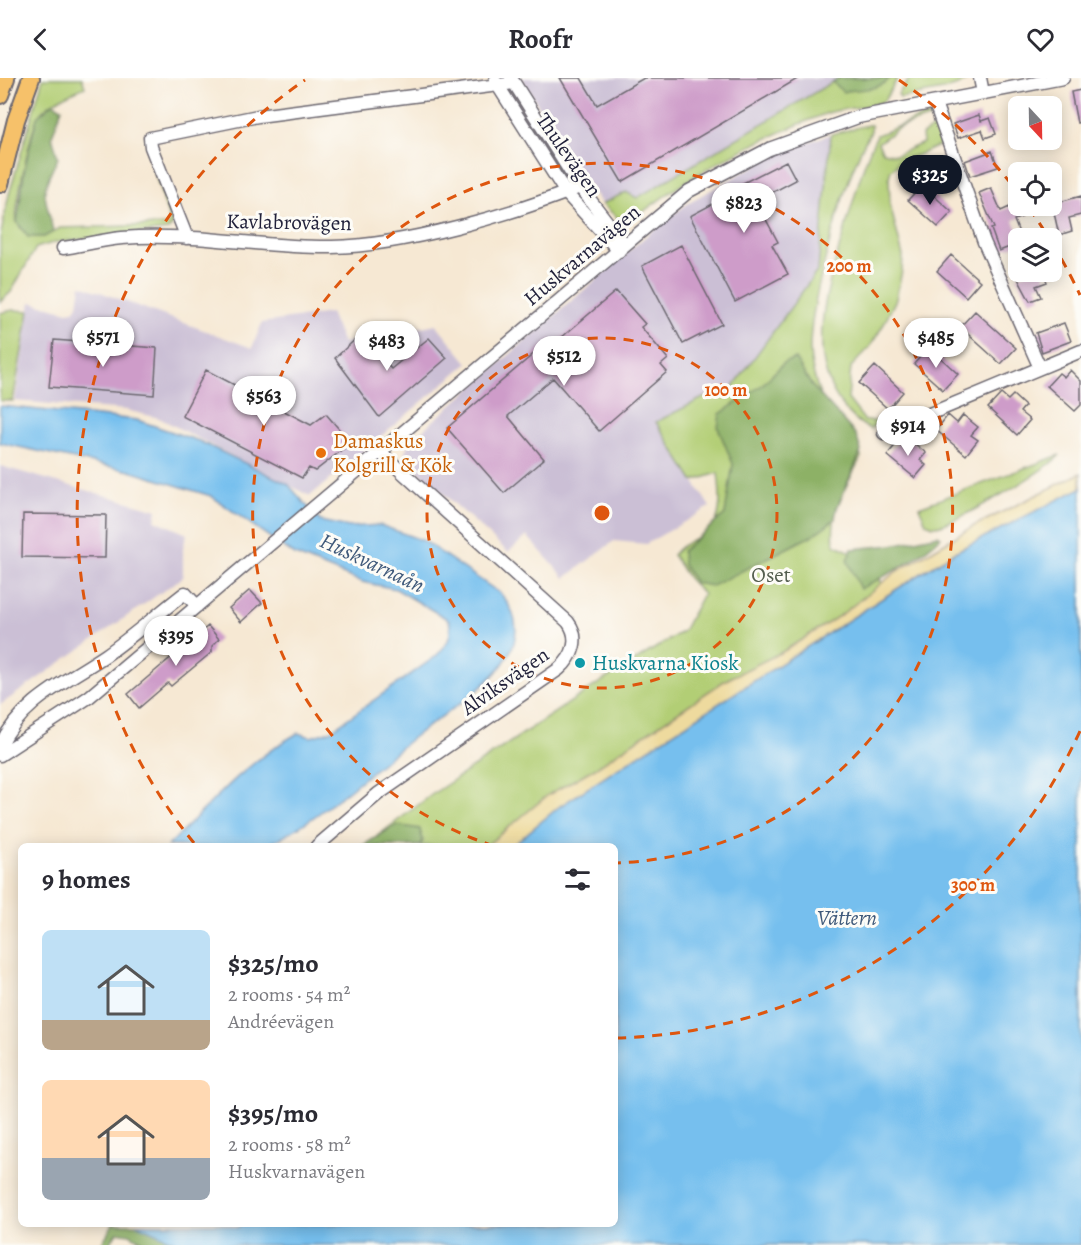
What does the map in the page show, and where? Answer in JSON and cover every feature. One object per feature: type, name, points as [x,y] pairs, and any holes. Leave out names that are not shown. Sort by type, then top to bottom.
[{"type":"highway","points":[[0,95],[6,78]]},
{"type":"highway","points":[[0,184],[16,120],[31,78]]},
{"type":"street","points":[[980,78],[983,93]]},
{"type":"street","name":"Huskvarnavägen","points":[[0,755],[89,697],[689,191],[769,149],[858,117],[1063,78]]},
{"type":"street","points":[[187,238],[151,147],[150,138],[258,116],[513,80]]},
{"type":"street","name":"Thulevägen","points":[[513,80],[580,187],[622,248]]},
{"type":"street","name":"Thulevägen","points":[[495,81],[566,193],[622,248]]},
{"type":"street","points":[[935,103],[984,242],[1040,368]]},
{"type":"street","name":"Kavlabrovägen","points":[[63,248],[122,238],[187,238],[332,247],[391,240],[456,226],[580,187]]},
{"type":"street","points":[[884,433],[1081,351]]},
{"type":"street","name":"Alviksvägen","points":[[321,843],[378,794],[559,669],[570,657],[575,643],[576,635],[568,622],[381,453]]},
{"type":"street","points":[[0,746],[15,722],[40,696],[106,654],[186,593],[197,606]]},
{"type":"shaded area","points":[[522,78],[838,78],[637,199],[626,192],[602,204],[571,161]]},
{"type":"shaded area","points":[[831,134],[818,269],[725,398],[705,397],[656,422],[710,507],[646,544],[614,541],[565,578],[527,536],[508,552],[407,461],[405,452],[409,442],[652,231],[691,201],[778,153]]},
{"type":"shaded area","points":[[81,285],[252,348],[262,323],[330,313],[343,343],[436,324],[468,363],[310,496],[159,418],[126,410],[15,401],[31,302],[68,312],[74,311],[78,305]]},
{"type":"shaded area","points":[[0,466],[157,510],[155,520],[187,534],[183,547],[183,577],[0,705]]},
{"type":"green space","points":[[43,78],[82,78],[85,87],[53,103],[42,112],[35,124],[18,203],[17,222],[24,232],[29,237],[44,237],[60,228],[166,225],[170,222],[148,151],[174,223],[168,230],[56,242],[36,248],[11,292],[0,302],[0,238],[9,194]]},
{"type":"green space","points":[[839,78],[898,78],[884,101],[825,114],[750,146],[679,186],[635,218],[620,220],[602,204],[626,192],[637,198]]},
{"type":"green space","points":[[839,78],[890,78],[875,88],[843,92],[832,82]]},
{"type":"green space","points":[[910,78],[966,78],[964,83],[943,90],[900,98],[898,94]]},
{"type":"green space","points":[[53,103],[62,108],[52,136],[58,158],[45,189],[53,232],[44,237],[28,237],[17,222],[25,166],[37,117]]},
{"type":"green space","points":[[926,115],[932,117],[900,127],[878,143],[883,152],[896,155],[923,143],[922,135],[937,125],[943,144],[902,162],[891,170],[889,177],[890,205],[903,256],[902,271],[896,299],[884,324],[870,347],[851,367],[848,399],[865,421],[878,421],[871,429],[861,424],[846,410],[832,389],[824,366],[822,342],[827,293],[860,178],[877,135]]},
{"type":"green space","name":"Oset","points":[[871,125],[871,131],[861,150],[841,205],[816,300],[810,354],[821,398],[785,362],[762,385],[856,440],[861,457],[840,499],[834,520],[834,544],[863,558],[879,570],[881,584],[841,615],[784,651],[726,680],[595,768],[548,795],[490,843],[368,843],[434,793],[599,683],[683,631],[703,594],[688,578],[673,555],[685,544],[713,526],[719,512],[720,487],[718,473],[693,481],[656,422],[705,397],[725,398],[818,270],[831,134]]},
{"type":"green space","points":[[13,310],[29,311],[13,401],[0,401],[0,313]]},
{"type":"green space","points":[[795,359],[812,386],[856,435],[861,451],[836,510],[835,519],[813,535],[712,586],[695,583],[683,565],[682,551],[725,514],[733,464],[718,428],[720,414],[762,385],[785,362]]},
{"type":"green space","points":[[1060,455],[999,496],[945,523],[935,526],[926,523],[919,507]]},
{"type":"green space","points":[[938,535],[941,537],[913,559],[860,589],[847,560],[852,549],[892,545]]},
{"type":"green space","points":[[396,825],[420,829],[423,841],[422,843],[367,843]]},
{"type":"green space","points":[[111,1227],[143,1227],[182,1245],[149,1245],[130,1234],[117,1232],[109,1245],[101,1245]]},
{"type":"sand","points":[[1081,473],[1081,488],[953,553],[560,806],[516,843],[490,843],[548,795],[595,768],[726,680],[784,651],[841,615],[897,571],[972,527]]},
{"type":"water","name":"Huskvarnaån","points":[[0,406],[137,420],[199,441],[288,484],[320,521],[349,527],[380,525],[424,541],[501,594],[514,616],[516,632],[512,648],[499,668],[478,690],[415,736],[326,808],[288,834],[272,843],[171,843],[245,770],[279,744],[298,733],[311,737],[330,731],[435,657],[448,641],[449,620],[396,589],[362,582],[295,555],[211,496],[130,471],[0,443]]},
{"type":"water","name":"Vättern","points":[[1081,488],[1081,1245],[182,1245],[143,1227],[618,1227],[618,843],[516,843],[560,806],[953,553]]},
{"type":"building","points":[[560,78],[581,78],[597,105],[644,78],[799,78],[622,182]]},
{"type":"building","points":[[1081,90],[1081,122],[1077,123],[1071,92]]},
{"type":"building","points":[[979,115],[981,121],[990,118],[996,134],[985,138],[982,130],[958,138],[953,124]]},
{"type":"building","points":[[992,151],[998,167],[970,176],[965,161]]},
{"type":"building","points":[[786,161],[796,180],[756,201],[778,242],[772,245],[788,274],[735,302],[690,216],[741,189],[739,185]]},
{"type":"building","points":[[922,185],[952,212],[938,227],[908,200]]},
{"type":"building","points":[[991,188],[1001,211],[1008,208],[1008,216],[1022,216],[1014,220],[1017,228],[1008,228],[1008,248],[999,251],[991,229],[994,228],[979,193]]},
{"type":"building","points":[[1081,196],[1081,215],[1069,218],[1072,231],[1062,234],[1062,228],[1057,228],[1055,216],[1062,216],[1062,201]]},
{"type":"building","points":[[681,245],[722,324],[683,344],[642,266]]},
{"type":"building","points":[[951,255],[980,281],[966,297],[937,271]]},
{"type":"building","points":[[1020,282],[1047,282],[1036,286],[1041,297],[1030,301]]},
{"type":"building","points":[[616,291],[645,324],[641,327],[668,359],[661,365],[667,372],[599,431],[553,378],[508,416],[544,459],[504,493],[447,428],[551,339],[555,343]]},
{"type":"building","points":[[975,311],[1016,348],[1001,364],[960,327]]},
{"type":"building","points":[[1064,323],[1071,341],[1042,352],[1036,333]]},
{"type":"building","points":[[361,334],[391,369],[429,338],[447,358],[379,417],[335,358]]},
{"type":"building","points":[[54,340],[157,348],[154,395],[49,387]]},
{"type":"building","points":[[929,347],[958,374],[943,390],[914,364]]},
{"type":"building","points":[[875,366],[903,392],[888,409],[859,383]]},
{"type":"building","points":[[206,370],[311,425],[326,414],[351,443],[315,471],[309,468],[302,478],[182,416]]},
{"type":"building","points":[[1070,370],[1081,381],[1081,405],[1075,411],[1047,386],[1059,373],[1064,377]]},
{"type":"building","points":[[1001,394],[1008,400],[1013,395],[1025,406],[1020,412],[1030,420],[1017,435],[988,408]]},
{"type":"building","points":[[948,415],[957,423],[963,415],[978,427],[971,435],[978,440],[966,455],[936,430]]},
{"type":"building","points":[[909,439],[926,453],[920,460],[926,465],[915,478],[887,455],[898,442],[903,446]]},
{"type":"building","points":[[23,514],[106,515],[105,558],[22,557]]},
{"type":"building","points":[[250,590],[262,603],[241,622],[229,608]]},
{"type":"building","points":[[208,626],[219,639],[212,646],[212,652],[171,686],[168,683],[139,708],[128,694]]},
{"type":"place","name":"Damaskus Kolgrill & Kök","points":[[321,453]]},
{"type":"place","name":"Huskvarna Kiosk","points":[[580,663]]}]
